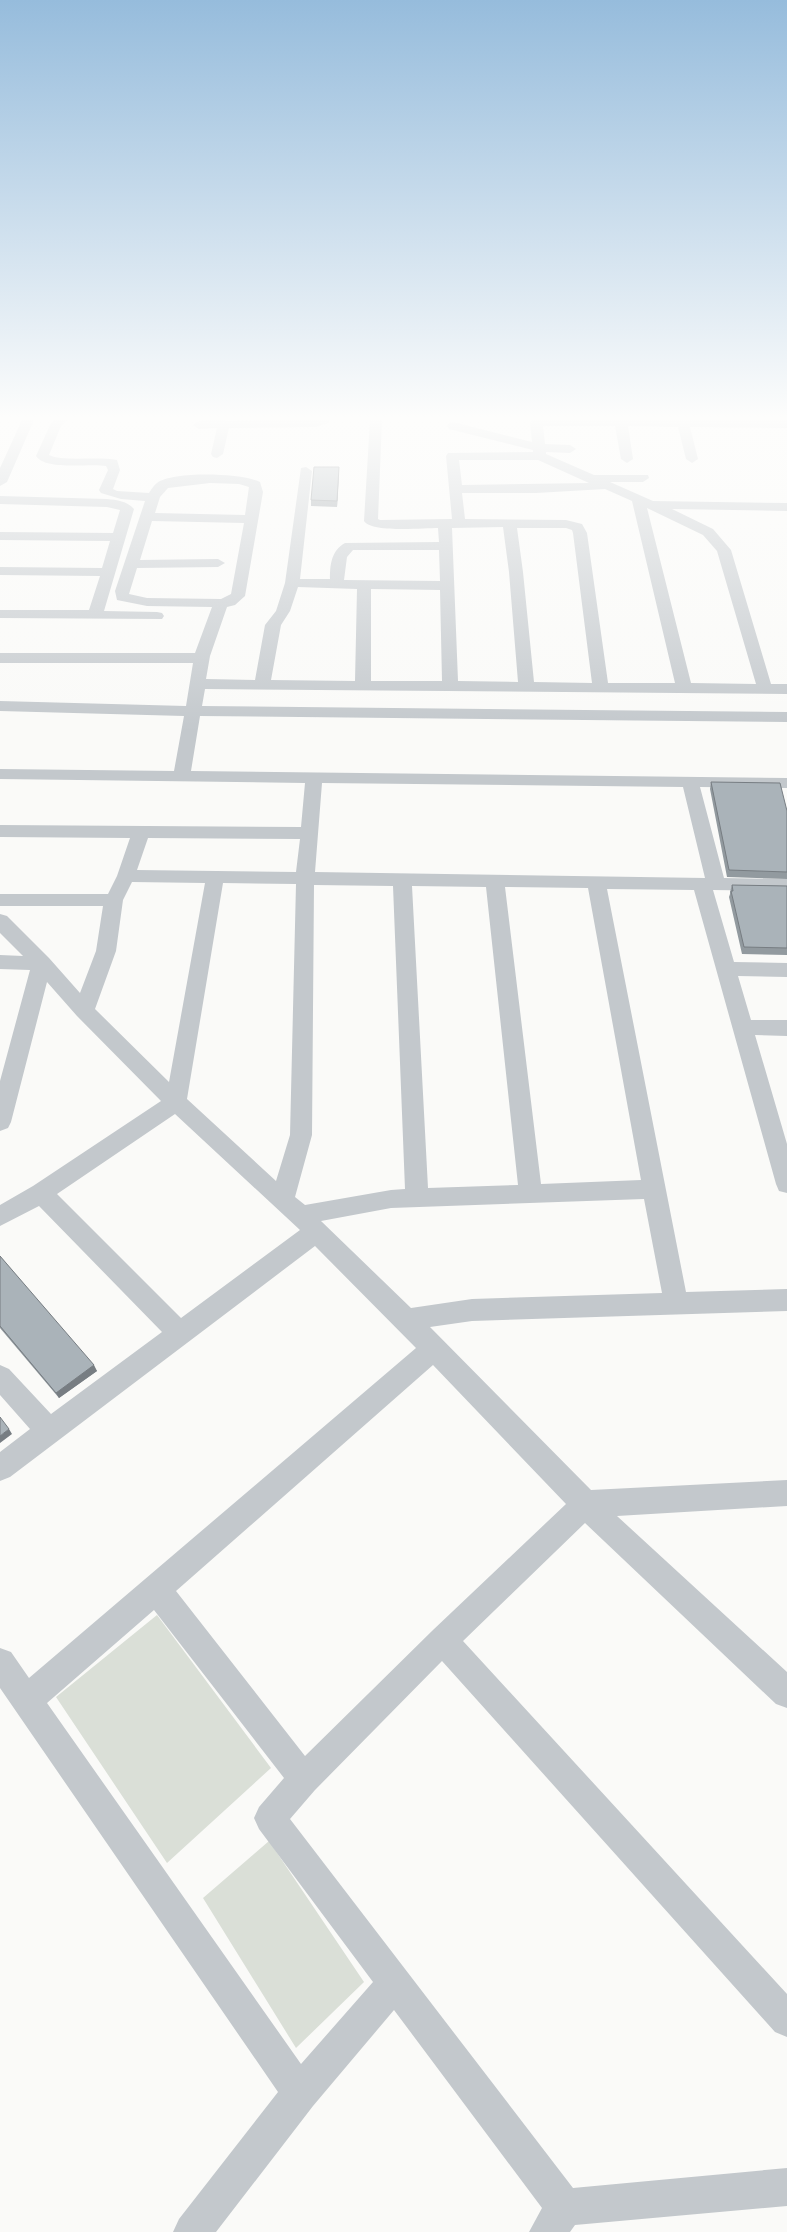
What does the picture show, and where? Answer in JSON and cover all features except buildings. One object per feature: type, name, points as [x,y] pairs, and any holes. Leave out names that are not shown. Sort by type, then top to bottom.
[{"type":"street","points":[[95,614],[122,524]]},
{"type":"street","points":[[145,524],[122,591],[122,597],[147,602],[219,610]]},
{"type":"street","points":[[0,614],[95,614],[219,610],[238,596],[249,524]]},
{"type":"street","points":[[262,684],[273,625],[284,611],[292,583],[299,524]]},
{"type":"street","points":[[445,524],[447,546],[450,686]]},
{"type":"street","points":[[509,524],[516,572],[526,687]]},
{"type":"street","points":[[567,524],[577,527],[580,533],[600,687]]},
{"type":"street","points":[[650,524],[684,688]]},
{"type":"street","points":[[692,524],[708,532],[724,550],[765,689]]},
{"type":"street","points":[[0,536],[118,536]]},
{"type":"street","points":[[337,584],[340,554],[343,549],[350,546],[447,546]]},
{"type":"street","points":[[131,564],[218,563]]},
{"type":"street","points":[[0,571],[107,572]]},
{"type":"street","points":[[292,583],[448,586]]},
{"type":"street","points":[[363,685],[364,584]]},
{"type":"street","points":[[183,770],[202,658],[219,610]]},
{"type":"street","points":[[0,658],[202,658]]},
{"type":"street","points":[[198,684],[787,689]]},
{"type":"street","points":[[0,706],[194,711],[787,717]]},
{"type":"street","points":[[0,762],[314,777],[787,783]]},
{"type":"street","points":[[0,774],[183,770],[787,770]]},
{"type":"street","points":[[282,1200],[301,1135],[305,878],[314,777]]},
{"type":"street","points":[[690,782],[726,969],[787,1184]]},
{"type":"street","points":[[0,831],[308,832]]},
{"type":"street","points":[[84,1011],[106,951],[114,900],[126,876],[141,832]]},
{"type":"street","points":[[126,876],[787,885]]},
{"type":"street","points":[[0,1216],[40,1193],[176,1102],[215,878]]},
{"type":"street","points":[[402,880],[418,1198]]},
{"type":"street","points":[[495,881],[531,1194]]},
{"type":"street","points":[[596,882],[676,1304]]},
{"type":"street","points":[[0,900],[114,900]]},
{"type":"street","points":[[0,921],[42,963],[84,1011],[176,1102],[308,1224],[406,1320],[585,1504],[787,1694]]},
{"type":"street","points":[[0,962],[42,963]]},
{"type":"street","points":[[0,1122],[42,963]]},
{"type":"street","points":[[726,969],[787,970]]},
{"type":"street","points":[[743,1028],[787,1028]]},
{"type":"street","points":[[0,1468],[179,1334],[308,1224],[391,1199],[654,1189]]},
{"type":"street","points":[[40,1193],[179,1334]]},
{"type":"street","points":[[406,1320],[472,1310],[787,1300]]},
{"type":"street","points":[[27,1700],[433,1349]]},
{"type":"street","points":[[0,1377],[49,1431]]},
{"type":"street","points":[[787,1493],[585,1504],[443,1640],[304,1779],[270,1818],[395,1983],[556,2219],[787,2187]]},
{"type":"street","points":[[156,1589],[304,1779]]},
{"type":"street","points":[[443,1640],[787,2020]]},
{"type":"street","points":[[0,1663],[300,2093]]},
{"type":"street","points":[[192,2232],[300,2093],[395,1983]]},
{"type":"shaded area","points":[[157,1615],[271,1768],[167,1863],[56,1697]]},
{"type":"shaded area","points":[[269,1841],[364,1982],[296,2048],[203,1898]]}]
